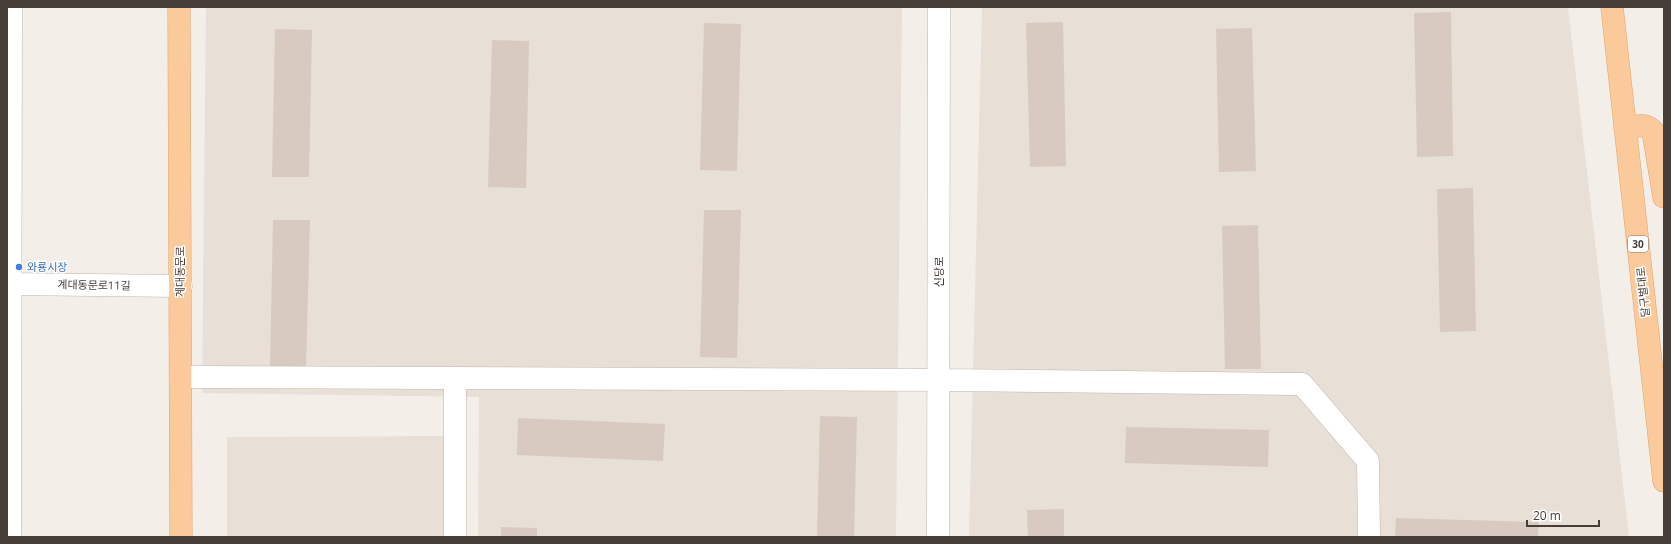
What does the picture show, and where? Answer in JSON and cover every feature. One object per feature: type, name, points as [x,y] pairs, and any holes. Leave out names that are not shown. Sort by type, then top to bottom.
[{"type":"main road","name":"계대동문로","points":[[179,7],[181,537]]},
{"type":"main road","name":"달구벌대로","points":[[1612,7],[1664,481]]},
{"type":"main road","points":[[1625,128],[1644,125],[1649,126],[1653,131],[1664,197]]},
{"type":"street","points":[[10,537],[9,130],[11,7]]},
{"type":"street","name":"신당로","points":[[938,537],[939,7]]},
{"type":"street","name":"계대동문로11길","points":[[9,284],[181,286]]},
{"type":"street","points":[[181,377],[939,380],[1302,384],[1368,461],[1369,537]]},
{"type":"street","points":[[455,378],[455,537]]},
{"type":"shaded area","points":[[206,7],[902,7],[896,537],[478,537],[479,397],[202,393]]},
{"type":"shaded area","points":[[982,7],[1568,7],[1629,537],[969,537]]},
{"type":"shaded area","points":[[448,436],[448,537],[227,537],[227,437]]},
{"type":"building","points":[[1451,12],[1453,156],[1417,157],[1414,13]]},
{"type":"building","points":[[1063,22],[1066,166],[1030,167],[1026,23]]},
{"type":"building","points":[[704,23],[741,24],[737,171],[700,170]]},
{"type":"building","points":[[1252,28],[1256,171],[1219,172],[1216,29]]},
{"type":"building","points":[[275,29],[312,30],[309,177],[272,177]]},
{"type":"building","points":[[492,40],[529,41],[526,188],[488,187]]},
{"type":"building","points":[[1473,188],[1476,331],[1440,332],[1437,189]]},
{"type":"building","points":[[704,210],[741,210],[737,358],[700,357]]},
{"type":"building","points":[[273,220],[310,220],[306,367],[270,366]]},
{"type":"building","points":[[1258,225],[1261,369],[1225,369],[1222,226]]},
{"type":"building","points":[[820,416],[857,417],[854,537],[817,537]]},
{"type":"building","points":[[518,418],[665,424],[663,461],[517,455]]},
{"type":"building","points":[[1126,427],[1269,430],[1268,467],[1125,463]]},
{"type":"building","points":[[1064,509],[1064,537],[1028,537],[1027,510]]},
{"type":"building","points":[[1396,518],[1539,522],[1538,537],[1395,537]]},
{"type":"building","points":[[501,527],[537,528],[537,537],[501,537]]},
{"type":"place","name":"와룡시장","points":[[19,267]]}]
